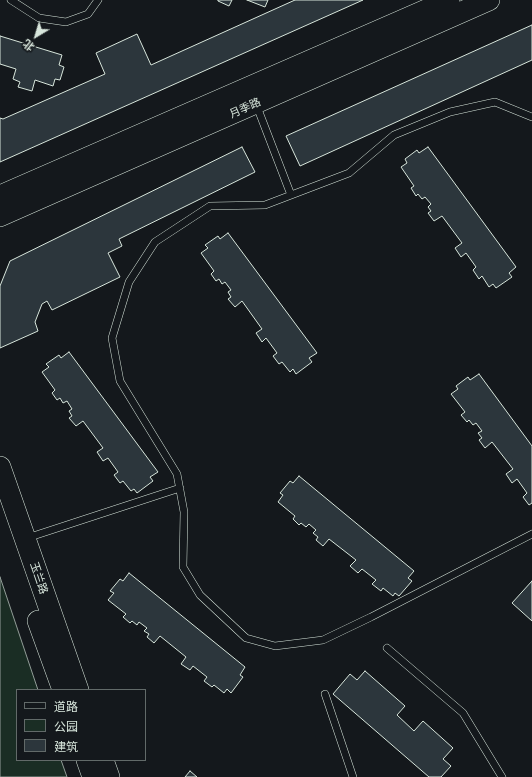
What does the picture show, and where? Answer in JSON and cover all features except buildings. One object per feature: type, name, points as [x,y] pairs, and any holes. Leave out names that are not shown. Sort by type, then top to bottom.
[{"type":"street","name":"月季路","points":[[0,196],[449,0]]},
{"type":"street","name":"月季路","points":[[0,216],[489,0]]},
{"type":"street","name":"玉兰路","points":[[0,467],[78,689]]},
{"type":"street","name":"玉兰路","points":[[0,510],[63,689]]},
{"type":"street","points":[[87,761],[93,777]]},
{"type":"street","points":[[103,761],[109,777]]},
{"type":"lane","points":[[11,0],[39,18],[66,22],[88,14],[98,0]]},
{"type":"lane","points":[[532,117],[494,102],[450,112],[394,135],[349,173],[265,205],[210,206],[155,242],[128,282],[112,338],[120,381],[177,474],[184,512],[183,566],[200,595],[246,638],[275,646],[323,640],[532,534]]},
{"type":"lane","points":[[256,103],[291,195]]},
{"type":"lane","points":[[25,539],[180,488]]},
{"type":"lane","points":[[387,648],[463,713],[502,777]]},
{"type":"lane","points":[[325,694],[353,777]]},
{"type":"green space","points":[[0,577],[38,689],[16,689],[16,761],[61,761],[67,777],[0,777]]}]
